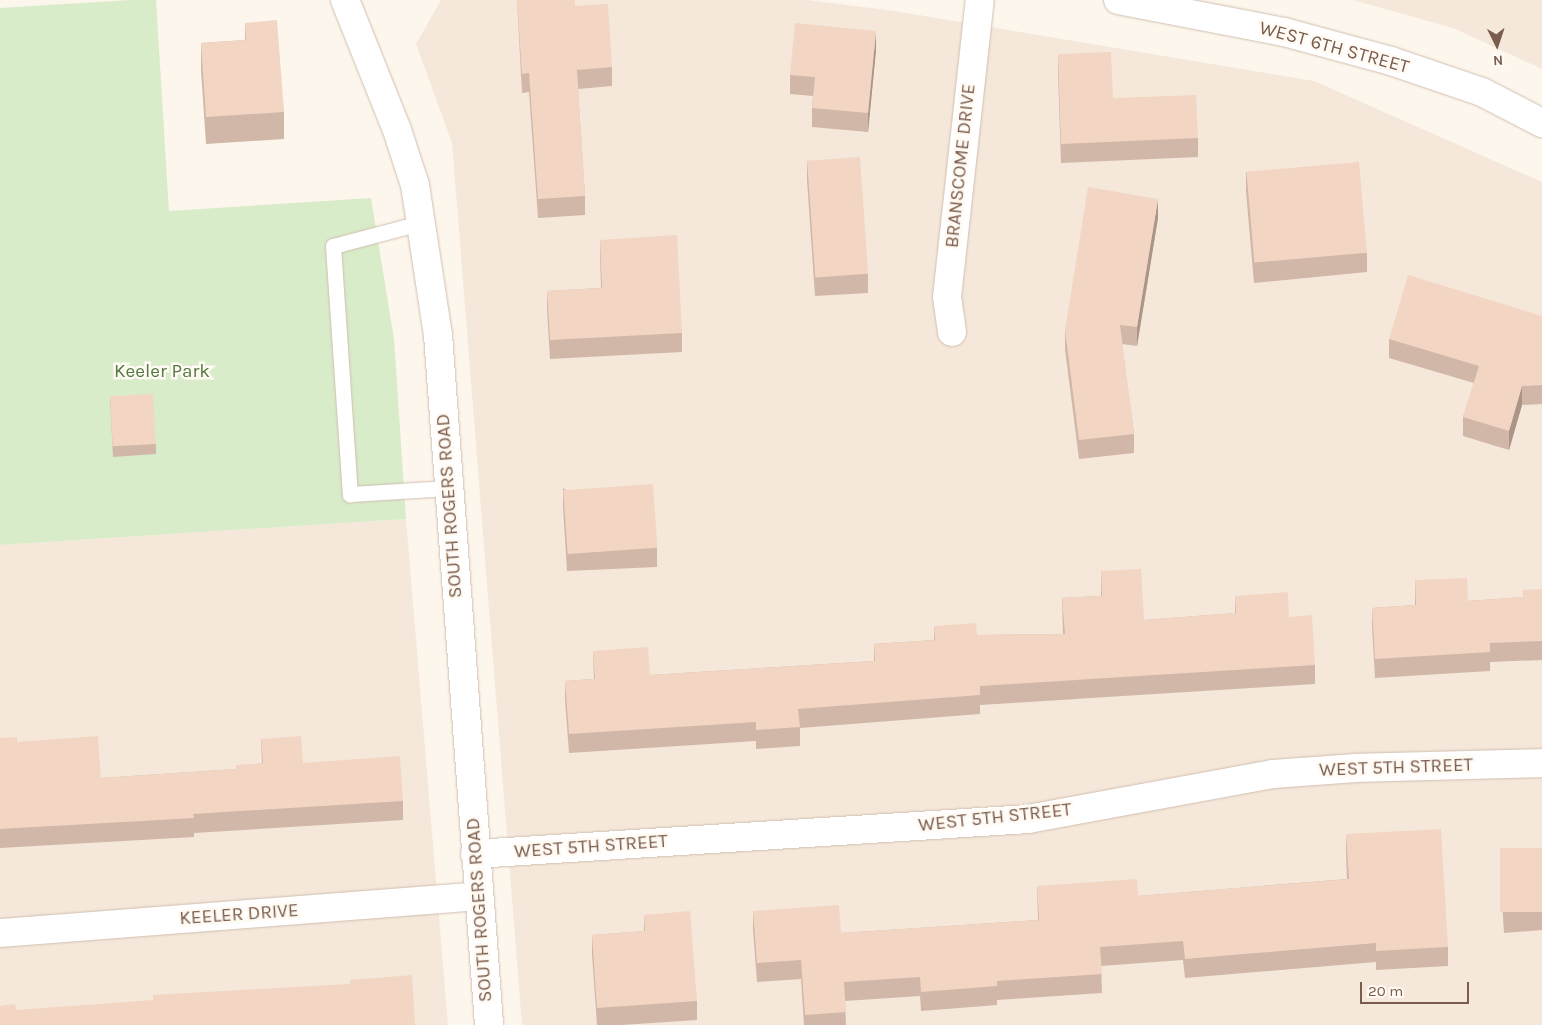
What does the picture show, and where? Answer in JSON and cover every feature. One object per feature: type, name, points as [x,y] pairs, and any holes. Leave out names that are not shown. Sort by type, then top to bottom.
[{"type":"street","name":"SOUTH ROGERS ROAD","points":[[346,0],[397,130],[415,185],[438,335],[489,1025]]},
{"type":"street","name":"BRANSCOME DRIVE","points":[[952,332],[948,297],[980,0]]},
{"type":"street","name":"WEST 6TH STREET","points":[[1118,0],[1284,32],[1391,61],[1482,92],[1542,123]]},
{"type":"street","name":"WEST 5TH STREET","points":[[475,854],[1028,819],[1273,774],[1356,768],[1542,763]]},
{"type":"street","name":"KEELER DRIVE","points":[[0,933],[479,896]]},
{"type":"lane","points":[[420,223],[332,246],[350,494],[449,488]]},
{"type":"shaded area","points":[[441,0],[807,0],[895,11],[1314,81],[1542,182],[1542,1025],[522,1025],[452,143],[416,44]]},
{"type":"shaded area","points":[[1353,0],[1542,0],[1542,69],[1453,28]]},
{"type":"shaded area","points":[[406,519],[448,1025],[0,1025],[0,545]]},
{"type":"green space","name":"Keeler Park","points":[[156,0],[169,211],[371,198],[394,339],[406,519],[0,545],[0,8]]},
{"type":"building","points":[[517,0],[575,0],[575,6],[608,4],[612,67],[577,70],[585,196],[538,199],[529,73],[522,74]]},
{"type":"building","points":[[277,20],[284,112],[206,117],[201,43],[246,40],[245,23]]},
{"type":"building","points":[[795,23],[876,31],[868,113],[812,108],[815,77],[790,75]]},
{"type":"building","points":[[1111,52],[1113,98],[1196,95],[1198,138],[1061,144],[1058,54]]},
{"type":"building","points":[[860,157],[868,274],[815,277],[807,161]]},
{"type":"building","points":[[1359,162],[1367,253],[1254,263],[1246,172]]},
{"type":"building","points":[[1088,187],[1158,199],[1137,327],[1120,325],[1134,434],[1079,440],[1065,330]]},
{"type":"building","points":[[677,235],[682,333],[550,340],[547,291],[602,288],[600,240]]},
{"type":"building","points":[[1408,275],[1542,316],[1542,385],[1522,386],[1509,431],[1463,417],[1479,366],[1389,339]]},
{"type":"building","points":[[153,394],[156,444],[113,446],[110,396]]},
{"type":"building","points":[[653,484],[657,548],[568,554],[563,490]]},
{"type":"building","points":[[1141,569],[1144,620],[1236,613],[1235,596],[1288,592],[1289,617],[1312,615],[1315,665],[980,686],[980,695],[798,709],[800,727],[756,730],[756,722],[569,734],[565,681],[595,679],[593,651],[648,647],[650,675],[875,661],[874,644],[935,640],[934,626],[976,623],[977,635],[1065,634],[1062,598],[1102,596],[1101,571]]},
{"type":"building","points":[[1467,578],[1468,601],[1523,597],[1523,590],[1542,589],[1542,641],[1490,643],[1490,652],[1375,659],[1372,608],[1416,605],[1415,580]]},
{"type":"building","points":[[98,736],[101,778],[236,769],[236,765],[263,763],[261,739],[301,736],[303,763],[400,756],[403,801],[193,814],[194,818],[0,829],[0,738],[17,737],[17,742]]},
{"type":"building","points":[[1441,829],[1448,947],[1376,951],[1376,943],[1185,959],[1183,941],[1100,947],[1102,974],[997,981],[997,986],[921,992],[920,977],[844,982],[846,1012],[805,1015],[801,960],[757,963],[753,911],[839,905],[841,933],[1039,920],[1037,886],[1137,879],[1138,896],[1349,879],[1346,834]]},
{"type":"building","points":[[1500,848],[1542,848],[1542,912],[1500,912]]},
{"type":"building","points":[[690,911],[697,1001],[597,1008],[592,935],[645,931],[644,915]]},
{"type":"building","points":[[412,975],[415,1025],[0,1025],[0,1006],[15,1004],[16,1010],[153,1000],[153,995],[350,984],[350,980]]}]
